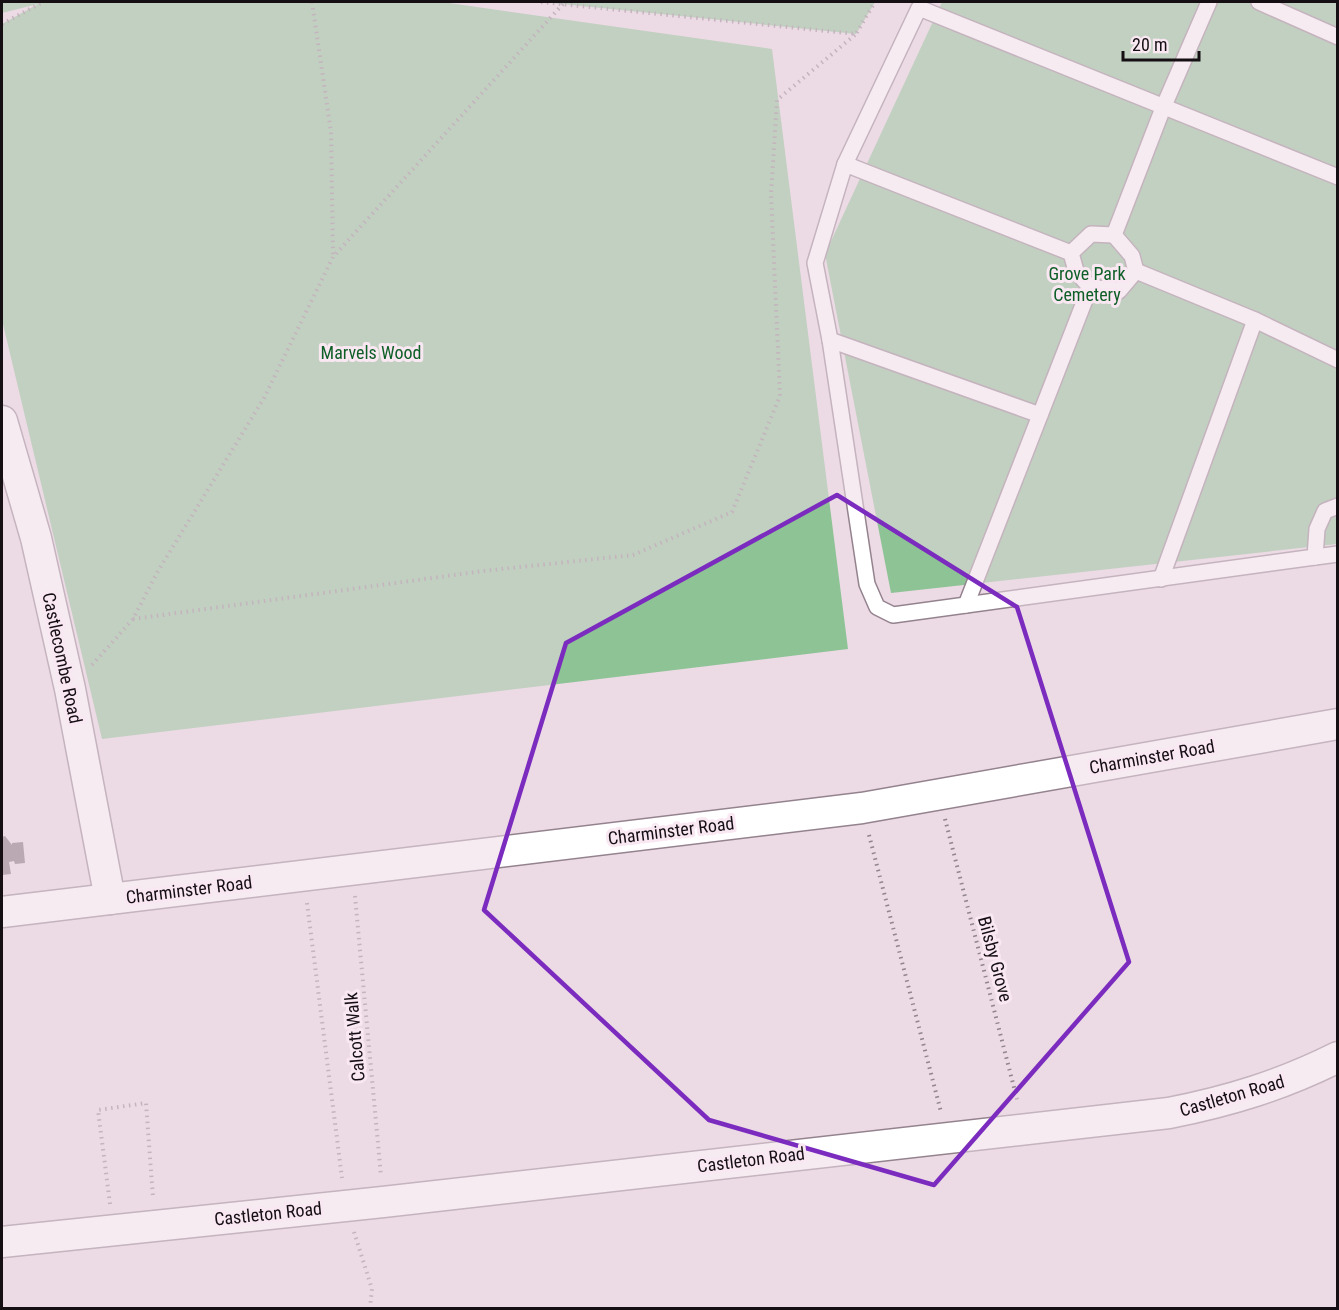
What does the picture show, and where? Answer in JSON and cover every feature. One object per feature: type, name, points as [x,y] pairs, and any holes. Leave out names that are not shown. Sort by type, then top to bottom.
[{"type":"street","name":"Castlecombe Road","points":[[2,421],[36,538],[70,689],[110,899]]},
{"type":"street","name":"Charminster Road","points":[[2,912],[862,808],[1338,724]]},
{"type":"street","name":"Castleton Road","points":[[2,1242],[383,1202],[1169,1113],[1205,1106],[1282,1082],[1338,1057]]},
{"type":"lane","points":[[1114,235],[1163,108],[1209,2]]},
{"type":"lane","points":[[1259,2],[1338,38]]},
{"type":"lane","points":[[1338,177],[1163,108],[920,5],[845,164],[815,263],[830,340],[867,584],[877,606],[893,615],[1338,554]]},
{"type":"lane","points":[[845,164],[1071,253]]},
{"type":"lane","points":[[1071,253],[1090,234],[1114,235],[1132,256],[1136,271]]},
{"type":"lane","points":[[1071,253],[1076,271],[1090,287],[1119,291],[1136,271]]},
{"type":"lane","points":[[1136,271],[1255,320],[1338,360]]},
{"type":"lane","points":[[966,605],[1090,287]]},
{"type":"lane","points":[[1161,579],[1255,320]]},
{"type":"lane","points":[[830,340],[1040,415]]},
{"type":"lane","points":[[1315,557],[1317,529],[1325,512],[1338,506]]},
{"type":"path","points":[[2,24],[43,2]]},
{"type":"path","points":[[312,2],[331,132],[333,257]]},
{"type":"path","points":[[541,2],[856,34]]},
{"type":"path","points":[[134,619],[449,575],[633,555],[732,512],[780,396],[771,194],[777,100],[856,34],[875,2]]},
{"type":"path","points":[[70,689],[134,619],[158,571],[264,398],[333,257],[563,4]]},
{"type":"path","name":"Bilsby Grove","points":[[939,795],[1025,1129]]},
{"type":"path","points":[[862,808],[948,1137]]},
{"type":"path","name":"Calcott Walk","points":[[353,869],[383,1202]]},
{"type":"path","name":"Calcott Walk","points":[[303,876],[346,1205],[372,1289],[370,1308]]},
{"type":"path","points":[[113,1229],[98,1110],[146,1103],[156,1226]]},
{"type":"highlighted area","points":[[837,495],[1017,607],[1129,962],[934,1185],[709,1120],[484,910],[566,643]]},
{"type":"green space","name":"Marvels Wood","points":[[2,2],[442,2],[772,49],[848,649],[102,739],[2,320],[2,24],[38,4],[2,13]]},
{"type":"green space","points":[[542,2],[875,2],[856,34]]},
{"type":"green space","name":"Grove Park Cemetery","points":[[942,2],[1337,2],[1337,544],[891,593],[825,254]]},
{"type":"building","points":[[5,836],[12,845],[12,843],[23,842],[25,863],[9,862],[11,874],[2,875],[2,837]]}]
